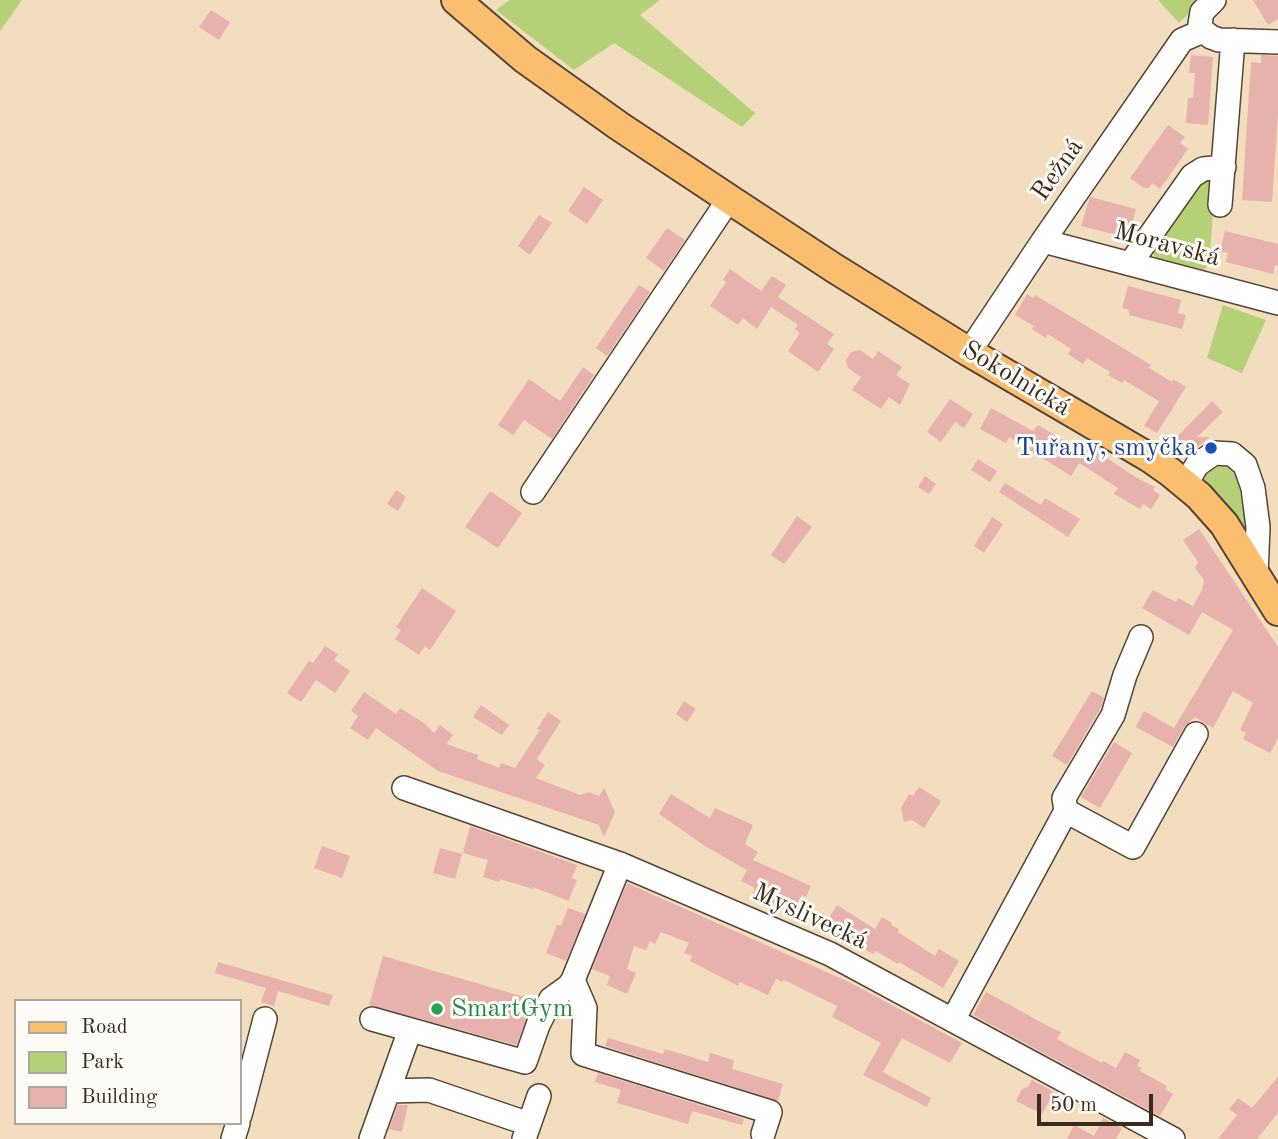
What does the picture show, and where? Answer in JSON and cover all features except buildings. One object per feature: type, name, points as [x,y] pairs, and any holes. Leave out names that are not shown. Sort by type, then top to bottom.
[{"type":"main road","name":"Sokolnická","points":[[456,0],[525,59],[729,199],[969,352],[1150,458],[1185,485],[1224,524],[1278,611]]},
{"type":"street","points":[[1214,0],[1202,12],[1200,24],[1203,31],[1211,37],[1278,43]]},
{"type":"street","name":"Režná","points":[[969,352],[1042,241],[1182,40],[1203,31]]},
{"type":"street","points":[[1220,205],[1233,40]]},
{"type":"street","points":[[1130,264],[1192,176],[1203,169],[1224,167]]},
{"type":"street","points":[[533,492],[729,199]]},
{"type":"street","name":"Moravská","points":[[1042,241],[1278,303]]},
{"type":"street","points":[[1185,485],[1197,465],[1214,453],[1232,454],[1245,465],[1253,488],[1258,527],[1256,574]]},
{"type":"street","points":[[953,1020],[1066,811],[1064,798],[1113,715],[1125,675],[1141,637]]},
{"type":"street","points":[[1066,811],[1133,847],[1196,734]]},
{"type":"street","name":"Myslivecká","points":[[404,788],[620,864],[831,954],[1173,1139]]},
{"type":"street","points":[[372,1019],[525,1062],[551,999],[569,986],[575,975],[620,864]]},
{"type":"street","points":[[575,975],[585,1008],[583,1054],[770,1112],[763,1134]]},
{"type":"street","points":[[242,1107],[265,1019]]},
{"type":"street","points":[[371,1139],[410,1030]]},
{"type":"street","points":[[389,1091],[429,1090],[526,1131],[539,1096]]},
{"type":"green space","points":[[0,0],[22,0],[0,31]]},
{"type":"green space","points":[[510,0],[660,0],[640,15],[755,113],[742,127],[614,43],[574,70],[496,10]]},
{"type":"green space","points":[[1158,0],[1203,0],[1179,23]]},
{"type":"green space","points":[[1209,177],[1215,188],[1209,264],[1204,270],[1159,260],[1150,247],[1194,184]]},
{"type":"green space","points":[[1223,305],[1266,320],[1242,373],[1207,358]]},
{"type":"green space","points":[[1218,466],[1226,466],[1237,476],[1250,541],[1201,480],[1206,472]]},
{"type":"place","name":"Tuřany, smyčka","points":[[1211,448]]},
{"type":"place","name":"SmartGym","points":[[437,1009]]}]
